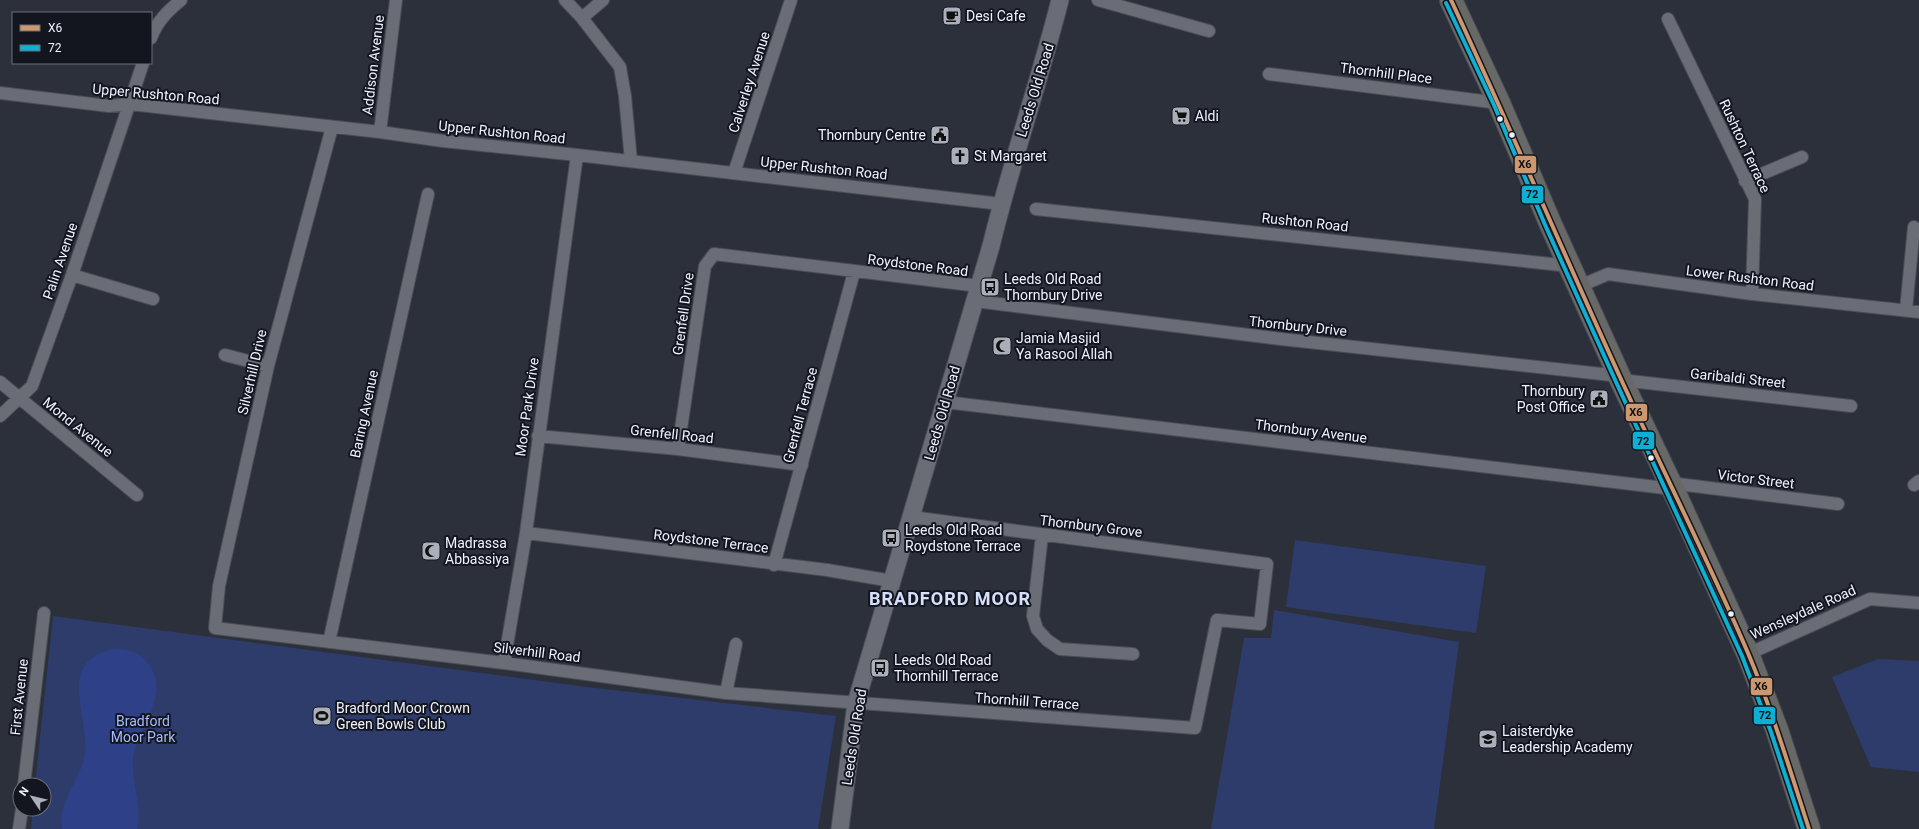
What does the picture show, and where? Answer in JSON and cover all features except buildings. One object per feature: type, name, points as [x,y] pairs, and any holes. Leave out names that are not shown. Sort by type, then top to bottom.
[{"type":"highway","points":[[1451,0],[1499,103],[1620,378],[1672,486],[1748,654],[1777,730],[1809,829]]},
{"type":"main road","name":"Leeds Old Road","points":[[840,829],[856,703],[977,294],[1001,204],[1048,46],[1060,0]]},
{"type":"street","points":[[152,35],[154,28],[164,14],[181,0]]},
{"type":"street","name":"Addison Avenue","points":[[380,132],[396,0]]},
{"type":"street","points":[[565,0],[582,18],[620,66],[625,96],[631,161]]},
{"type":"street","points":[[582,18],[603,0]]},
{"type":"street","name":"Calverley Avenue","points":[[734,173],[792,0]]},
{"type":"street","points":[[1098,0],[1210,31]]},
{"type":"street","name":"Rushton Terrace","points":[[1668,19],[1755,199],[1752,294]]},
{"type":"street","name":"Palin Avenue","points":[[0,416],[32,386],[72,275],[143,64]]},
{"type":"street","name":"Thornhill Place","points":[[1269,74],[1499,103]]},
{"type":"street","name":"Upper Rushton Road","points":[[0,93],[109,106],[130,104],[1001,204]]},
{"type":"street","name":"Silverhill Drive","points":[[215,628],[220,586],[268,366],[332,127]]},
{"type":"street","name":"Moor Park Drive","points":[[504,663],[526,533],[577,155]]},
{"type":"street","points":[[1745,181],[1802,157]]},
{"type":"street","name":"Baring Avenue","points":[[328,642],[428,194]]},
{"type":"street","name":"Rushton Road","points":[[1036,209],[1570,266]]},
{"type":"street","points":[[1906,310],[1914,227]]},
{"type":"street","name":"Grenfell Drive","points":[[678,449],[705,266],[714,254],[854,272]]},
{"type":"street","name":"Roydstone Road","points":[[854,272],[977,294]]},
{"type":"street","name":"Grenfell Terrace","points":[[774,564],[854,272]]},
{"type":"street","name":"Lower Rushton Road","points":[[1580,286],[1608,274],[1752,294],[1919,312]]},
{"type":"street","points":[[72,275],[153,299]]},
{"type":"street","name":"Thornbury Drive","points":[[977,294],[1281,340],[1620,378]]},
{"type":"street","points":[[225,355],[268,366]]},
{"type":"street","name":"Garibaldi Street","points":[[1620,378],[1851,406]]},
{"type":"street","name":"Mond Avenue","points":[[0,382],[137,495]]},
{"type":"street","name":"Thornbury Avenue","points":[[945,402],[1672,486]]},
{"type":"street","name":"Grenfell Road","points":[[538,436],[678,449],[802,465]]},
{"type":"street","name":"Victor Street","points":[[1672,486],[1838,504]]},
{"type":"street","name":"Thornbury Grove","points":[[911,517],[1267,564],[1260,624],[1217,620],[1194,728]]},
{"type":"street","name":"Roydstone Terrace","points":[[526,533],[827,570],[892,581]]},
{"type":"street","points":[[1042,535],[1033,616],[1037,629],[1047,640],[1060,649],[1133,654]]},
{"type":"street","name":"Wensleydale Road","points":[[1748,654],[1870,599],[1919,603]]},
{"type":"street","name":"First Avenue","points":[[25,777],[44,613]]},
{"type":"street","name":"Silverhill Road","points":[[215,628],[504,663],[726,693],[856,703]]},
{"type":"street","points":[[726,693],[736,644]]},
{"type":"street","name":"Thornhill Terrace","points":[[856,703],[1194,728]]},
{"type":"street","points":[[19,829],[21,817]]},
{"type":"green space","points":[[1295,540],[1486,566],[1476,633],[1286,607]]},
{"type":"green space","points":[[1274,610],[1459,642],[1434,829],[1211,829],[1244,638],[1271,638]]},
{"type":"green space","name":"Bradford Moor Park","points":[[53,616],[587,687],[836,716],[818,829],[31,829],[32,817],[52,817],[52,777],[36,777]]},
{"type":"green space","points":[[1878,659],[1919,661],[1919,772],[1871,767],[1832,677]]},
{"type":"shaded area","points":[[115,649],[131,651],[142,657],[153,672],[156,684],[152,709],[136,747],[133,759],[139,812],[137,829],[62,829],[61,819],[63,809],[83,764],[85,754],[85,739],[79,692],[80,677],[85,665],[96,655]]},
{"type":"transit line","name":"X6","points":[[1451,0],[1620,377],[1748,653],[1773,718],[1809,829]]},
{"type":"transit line","name":"72","points":[[1446,3],[1494,105],[1546,227],[1616,382],[1742,656],[1771,732],[1803,829]]},
{"type":"place","name":"Desi Cafe","points":[[952,16]]},
{"type":"place","name":"Aldi","points":[[1181,116]]},
{"type":"place","name":"Thornbury Centre","points":[[940,135]]},
{"type":"place","name":"St Margaret","points":[[960,156]]},
{"type":"place","name":"Leeds Old Road Thornbury Drive","points":[[990,287]]},
{"type":"place","name":"Jamia Masjid Ya Rasool Allah","points":[[1002,346]]},
{"type":"place","name":"Thornbury Post Office","points":[[1599,399]]},
{"type":"place","name":"Leeds Old Road Roydstone Terrace","points":[[891,538]]},
{"type":"place","name":"Madrassa Abbassiya","points":[[431,551]]},
{"type":"place","name":"Leeds Old Road Thornhill Terrace","points":[[880,668]]},
{"type":"place","name":"Bradford Moor Crown Green Bowls Club","points":[[322,716]]},
{"type":"place","name":"Laisterdyke Leadership Academy","points":[[1488,739]]},
{"type":"district","name":"BRADFORD MOOR","points":[[950,598]]}]
